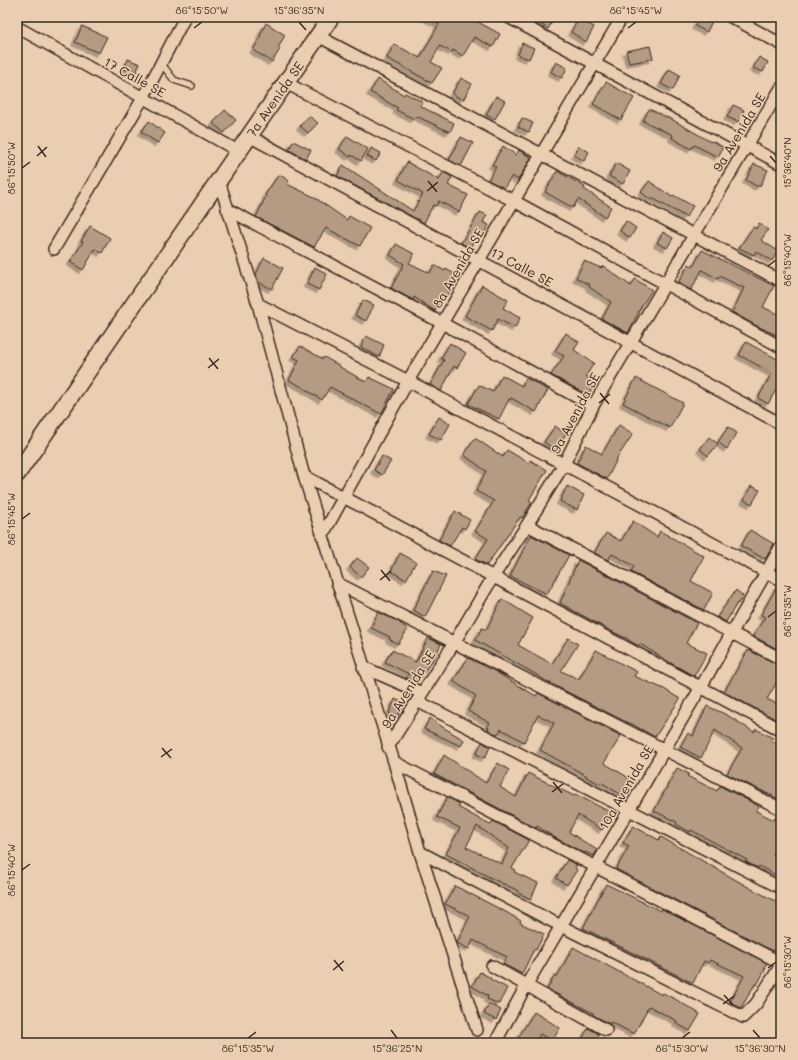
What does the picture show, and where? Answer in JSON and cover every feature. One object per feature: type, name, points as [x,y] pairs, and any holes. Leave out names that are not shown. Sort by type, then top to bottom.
[{"type":"street","points":[[54,249],[142,98],[185,17]]},
{"type":"street","name":"7a Avenida SE","points":[[17,474],[331,17]]},
{"type":"street","points":[[508,17],[781,164]]},
{"type":"street","name":"8a Avenida SE","points":[[322,536],[408,381],[622,17]]},
{"type":"street","points":[[731,17],[781,44]]},
{"type":"street","name":"17 Calle SE","points":[[17,27],[238,151]]},
{"type":"street","points":[[318,36],[781,281]]},
{"type":"street","points":[[286,83],[514,201],[781,347]]},
{"type":"street","name":"9a Avenida SE","points":[[388,747],[564,464],[593,406],[781,88]]},
{"type":"street","name":"17 Calle SE","points":[[249,136],[781,424]]},
{"type":"street","points":[[219,181],[258,304],[304,476],[322,536],[477,1030]]},
{"type":"street","points":[[227,209],[442,323],[593,406]]},
{"type":"street","points":[[258,304],[408,381],[781,580]]},
{"type":"street","points":[[304,476],[781,730]]},
{"type":"street","points":[[527,525],[781,659]]},
{"type":"street","name":"10a Avenida SE","points":[[495,1043],[527,984],[701,688],[781,546]]},
{"type":"street","points":[[337,583],[781,809]]},
{"type":"street","points":[[363,667],[629,810],[781,888]]},
{"type":"street","points":[[394,762],[781,964],[756,1004],[743,1017],[561,926],[420,852]]},
{"type":"street","points":[[492,966],[527,984],[606,1030]]},
{"type":"lane","points":[[160,63],[174,80],[192,86]]},
{"type":"building","points":[[425,17],[469,17],[500,34],[493,47],[474,37],[463,56],[453,50],[452,52],[440,46],[431,62],[442,68],[432,83],[387,58],[394,44],[420,58],[439,24]]},
{"type":"building","points":[[530,17],[555,17],[548,29]]},
{"type":"building","points":[[700,17],[704,17],[712,21],[707,32],[695,26]]},
{"type":"building","points":[[579,18],[594,27],[586,42],[571,32]]},
{"type":"building","points":[[266,23],[285,35],[278,48],[280,49],[272,62],[253,50]]},
{"type":"building","points":[[82,26],[107,37],[99,53],[75,42]]},
{"type":"building","points":[[522,43],[534,48],[529,59],[518,55]]},
{"type":"building","points":[[650,46],[653,59],[629,63],[626,51]]},
{"type":"building","points":[[759,57],[768,62],[763,72],[753,68]]},
{"type":"building","points":[[128,59],[140,64],[135,74],[124,69]]},
{"type":"building","points":[[556,62],[567,68],[562,78],[551,72]]},
{"type":"building","points":[[669,69],[680,75],[673,90],[661,84]]},
{"type":"building","points":[[461,78],[472,84],[463,100],[452,94]]},
{"type":"building","points":[[378,79],[404,95],[405,93],[423,102],[420,106],[454,123],[450,132],[416,116],[414,119],[396,110],[398,108],[370,92]]},
{"type":"building","points":[[606,82],[634,98],[621,120],[593,104]]},
{"type":"building","points":[[496,96],[505,101],[495,119],[486,115]]},
{"type":"building","points":[[733,105],[744,110],[738,122],[727,117]]},
{"type":"building","points":[[649,109],[723,147],[718,157],[694,145],[691,149],[672,138],[673,135],[643,121]]},
{"type":"building","points":[[225,110],[236,120],[224,133],[213,123]]},
{"type":"building","points":[[309,116],[318,123],[308,133],[300,126]]},
{"type":"building","points":[[522,118],[533,123],[529,132],[518,127]]},
{"type":"building","points":[[149,121],[165,133],[158,143],[141,132]]},
{"type":"building","points":[[347,136],[368,149],[361,161],[351,155],[350,157],[339,149]]},
{"type":"building","points":[[461,137],[473,143],[461,166],[449,160]]},
{"type":"building","points":[[293,141],[311,150],[306,159],[289,150]]},
{"type":"building","points":[[503,146],[516,155],[519,150],[531,158],[518,180],[512,176],[504,188],[488,180],[496,167],[492,165]]},
{"type":"building","points":[[579,146],[589,152],[584,161],[574,155]]},
{"type":"building","points":[[371,148],[381,153],[376,161],[367,156]]},
{"type":"building","points":[[407,162],[439,180],[443,172],[452,177],[448,185],[468,195],[459,212],[439,201],[436,206],[433,205],[424,223],[337,176],[343,165],[413,211],[423,194],[398,180]]},
{"type":"building","points":[[616,163],[630,171],[623,184],[609,176]]},
{"type":"building","points":[[754,164],[768,170],[760,186],[756,186],[746,180]]},
{"type":"building","points":[[557,171],[585,187],[584,189],[611,207],[605,217],[578,199],[573,208],[545,192]]},
{"type":"building","points":[[279,174],[289,181],[287,184],[314,197],[347,220],[349,216],[370,228],[360,246],[326,228],[314,247],[256,217],[266,196],[265,195]]},
{"type":"building","points":[[649,181],[672,197],[673,195],[693,206],[686,217],[652,198],[651,200],[641,192]]},
{"type":"building","points":[[480,212],[487,215],[483,222],[489,225],[484,234],[479,231],[470,248],[461,243]]},
{"type":"building","points":[[626,221],[636,228],[630,238],[620,231]]},
{"type":"building","points":[[759,223],[768,230],[761,240],[778,251],[772,261],[756,251],[754,255],[739,248],[753,227],[756,229]]},
{"type":"building","points":[[90,226],[110,238],[102,253],[95,249],[83,270],[70,262],[83,242],[81,241]]},
{"type":"building","points":[[663,232],[673,238],[667,248],[657,243]]},
{"type":"building","points":[[396,244],[414,254],[409,263],[430,273],[434,265],[445,271],[446,269],[458,276],[450,291],[435,311],[414,297],[413,300],[391,288],[404,264],[390,255]]},
{"type":"building","points":[[702,250],[774,286],[763,307],[781,316],[781,337],[732,312],[744,288],[719,276],[718,279],[702,270],[691,290],[678,283],[689,264],[693,267]]},
{"type":"building","points":[[264,258],[283,268],[272,289],[258,282],[256,274]]},
{"type":"building","points":[[584,261],[601,268],[603,266],[631,286],[635,279],[652,290],[641,307],[628,333],[602,319],[611,302],[589,287],[590,285],[576,278]]},
{"type":"building","points":[[315,267],[327,274],[319,290],[307,284]]},
{"type":"building","points":[[482,285],[508,300],[503,308],[520,318],[515,328],[498,319],[492,331],[465,316]]},
{"type":"building","points":[[363,300],[374,305],[366,321],[355,315]]},
{"type":"building","points":[[566,333],[579,342],[574,350],[594,363],[586,376],[596,382],[588,395],[551,375],[564,356],[555,351]]},
{"type":"building","points":[[366,336],[384,345],[379,357],[361,347]]},
{"type":"building","points":[[746,342],[779,360],[781,356],[781,381],[768,404],[758,398],[772,373],[739,355]]},
{"type":"building","points":[[450,343],[466,353],[457,368],[454,366],[441,391],[430,385],[444,360],[441,358]]},
{"type":"building","points":[[300,346],[323,359],[324,357],[366,382],[369,377],[394,389],[381,414],[330,387],[322,400],[289,380],[299,360],[293,357]]},
{"type":"building","points":[[502,375],[522,386],[526,378],[548,390],[536,412],[511,398],[510,400],[509,399],[499,419],[468,404],[479,385],[493,392]]},
{"type":"building","points":[[636,378],[683,403],[670,428],[623,403]]},
{"type":"building","points":[[439,417],[450,424],[441,440],[429,434]]},
{"type":"building","points":[[619,425],[633,434],[615,461],[607,479],[577,463],[586,445],[602,454]]},
{"type":"building","points":[[555,426],[566,434],[555,450],[544,442]]},
{"type":"building","points":[[728,427],[737,433],[727,449],[718,442]]},
{"type":"building","points":[[709,437],[718,444],[708,456],[700,449]]},
{"type":"building","points":[[475,438],[503,457],[507,450],[529,463],[530,460],[547,470],[529,500],[532,502],[522,518],[520,517],[487,565],[475,559],[488,539],[475,531],[494,501],[476,491],[486,471],[464,455]]},
{"type":"building","points":[[382,456],[391,461],[382,475],[374,470]]},
{"type":"building","points":[[567,486],[584,495],[577,510],[560,501]]},
{"type":"building","points":[[751,486],[760,490],[752,504],[744,500]]},
{"type":"building","points":[[455,511],[470,520],[465,529],[462,527],[450,546],[439,540]]},
{"type":"building","points":[[633,521],[657,537],[660,531],[704,556],[691,581],[713,593],[704,610],[631,572],[634,566],[612,554],[608,560],[594,553],[606,533],[621,541]]},
{"type":"building","points":[[750,530],[774,544],[765,559],[741,546]]},
{"type":"building","points":[[531,535],[569,555],[547,594],[510,576]]},
{"type":"building","points":[[400,553],[416,562],[406,580],[391,571]]},
{"type":"building","points":[[357,558],[369,567],[361,577],[350,567]]},
{"type":"building","points":[[578,560],[697,623],[686,643],[707,653],[694,676],[640,644],[639,646],[560,603]]},
{"type":"building","points":[[433,571],[446,576],[425,617],[413,610]]},
{"type":"building","points":[[777,586],[781,587],[781,651],[753,636],[765,617],[761,615]]},
{"type":"building","points":[[736,590],[743,596],[726,622],[717,617]]},
{"type":"building","points":[[502,599],[533,618],[518,645],[552,664],[568,638],[578,644],[561,671],[579,679],[596,650],[637,672],[634,676],[664,689],[680,699],[655,737],[546,681],[475,640],[482,628],[486,630]]},
{"type":"building","points":[[378,612],[397,621],[408,629],[398,644],[389,639],[390,637],[371,628]]},
{"type":"building","points":[[428,638],[441,644],[432,662],[417,683],[406,678],[409,674],[385,662],[392,650],[416,662]]},
{"type":"building","points":[[748,650],[781,666],[781,675],[767,699],[781,706],[781,722],[724,692]]},
{"type":"building","points":[[468,658],[491,669],[536,696],[538,693],[621,736],[604,763],[634,781],[624,797],[601,782],[600,784],[586,777],[587,776],[540,750],[554,723],[538,715],[524,742],[501,729],[499,733],[496,734],[488,730],[489,728],[487,727],[490,723],[468,711],[476,696],[453,681]]},
{"type":"building","points":[[395,699],[404,703],[397,718],[389,713]]},
{"type":"building","points":[[707,706],[727,715],[754,732],[756,729],[773,738],[772,741],[781,746],[781,800],[727,774],[742,748],[715,730],[701,758],[680,747],[688,733],[693,736]]},
{"type":"building","points":[[430,718],[464,740],[461,746],[424,729]]},
{"type":"building","points":[[482,742],[490,747],[485,758],[476,754]]},
{"type":"building","points":[[444,755],[486,783],[498,763],[509,770],[500,787],[516,797],[528,773],[574,796],[575,794],[612,813],[602,830],[578,815],[569,832],[597,850],[594,856],[585,852],[584,853],[537,826],[536,828],[434,774]]},
{"type":"building","points":[[677,768],[689,774],[687,776],[717,791],[720,786],[759,806],[756,811],[774,820],[777,815],[781,816],[781,838],[773,854],[781,858],[781,878],[759,866],[758,868],[746,862],[747,860],[691,830],[690,832],[676,824],[677,822],[654,811]]},
{"type":"building","points":[[447,797],[460,804],[458,807],[490,825],[493,821],[529,840],[512,868],[516,870],[514,872],[538,883],[531,899],[518,893],[519,891],[446,854],[460,828],[437,817]],"holes":[[[477,826],[509,848],[502,864],[466,847]]]},
{"type":"building","points":[[633,826],[659,840],[661,837],[781,904],[781,936],[773,951],[616,869],[629,846],[623,843]]},
{"type":"building","points":[[567,860],[577,865],[575,868],[577,870],[567,885],[556,878]]},
{"type":"building","points":[[606,884],[661,911],[662,909],[767,963],[757,985],[755,984],[741,1008],[730,1002],[744,976],[710,960],[708,963],[704,961],[693,983],[583,928]]},
{"type":"building","points":[[455,886],[506,912],[521,921],[520,923],[544,934],[536,950],[534,949],[522,974],[503,964],[507,957],[473,940],[469,949],[457,943],[470,916],[445,904]]},
{"type":"building","points":[[573,947],[662,995],[663,993],[675,999],[700,1014],[690,1031],[676,1023],[677,1021],[649,1006],[634,1034],[611,1022],[610,1024],[593,1015],[593,1013],[547,989],[555,975],[557,977]]},
{"type":"building","points":[[480,972],[507,988],[499,1004],[487,999],[488,996],[472,986]]},
{"type":"building","points":[[489,1004],[501,1010],[496,1020],[484,1014]]},
{"type":"building","points":[[534,1012],[560,1028],[552,1041],[540,1034],[535,1043],[515,1043]]},
{"type":"building","points":[[588,1028],[599,1034],[594,1043],[580,1043]]}]
